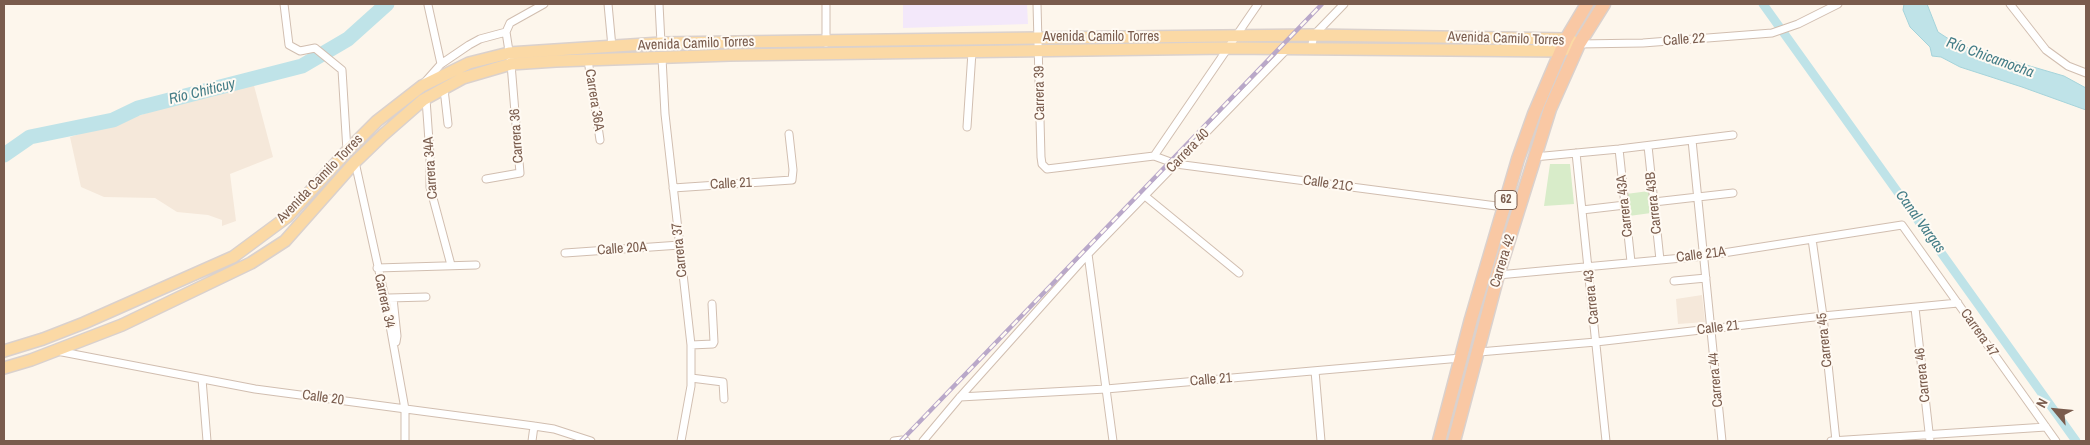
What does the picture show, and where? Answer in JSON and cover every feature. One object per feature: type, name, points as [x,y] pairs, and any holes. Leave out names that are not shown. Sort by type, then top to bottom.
[{"type":"highway","name":"Carrera 42","points":[[1439,441],[1504,207],[1531,123],[1566,39],[1587,4]]},
{"type":"highway","name":"Carrera 42","points":[[1454,441],[1498,275],[1550,109],[1579,44],[1604,4]]},
{"type":"main road","name":"Avenida Camilo Torres","points":[[4,351],[43,339],[84,323],[233,257],[286,217],[377,121],[422,86],[469,63],[612,47],[826,40],[1314,35],[1566,39],[1579,44]]},
{"type":"main road","name":"Avenida Camilo Torres","points":[[4,368],[31,360],[122,324],[243,267],[274,248],[297,229],[355,162],[382,135],[426,99],[463,78],[510,59],[588,60],[825,54],[1227,48],[1561,51],[1579,44]]},
{"type":"street","points":[[284,4],[289,45],[300,51],[315,48],[342,70],[347,151]]},
{"type":"street","points":[[510,59],[506,32],[510,23],[544,4]]},
{"type":"street","points":[[608,4],[612,47]]},
{"type":"street","points":[[660,4],[661,44]]},
{"type":"street","points":[[825,54],[826,4]]},
{"type":"street","name":"Carrera 39","points":[[1037,4],[1042,164],[1047,169],[1059,169],[1154,156]]},
{"type":"street","name":"Carrera 40","points":[[1154,156],[1258,4]]},
{"type":"street","points":[[1310,49],[1314,35],[1344,4]]},
{"type":"street","name":"Calle 22","points":[[1579,44],[1643,43],[1772,33],[1838,4]]},
{"type":"street","points":[[2010,4],[2046,50],[2068,66],[2086,73]]},
{"type":"street","points":[[428,5],[441,64]]},
{"type":"street","points":[[422,86],[441,64],[480,39],[506,32]]},
{"type":"street","name":"Carrera 40","points":[[923,441],[1088,254],[1288,49]]},
{"type":"street","points":[[967,127],[972,52]]},
{"type":"street","name":"Carrera 37","points":[[662,58],[665,114],[691,345],[691,378],[681,441]]},
{"type":"street","name":"Carrera 36","points":[[486,179],[520,173],[510,59]]},
{"type":"street","name":"Carrera 36A","points":[[588,60],[600,140]]},
{"type":"street","points":[[444,88],[448,124]]},
{"type":"street","name":"Carrera 34A","points":[[426,99],[430,188],[451,265]]},
{"type":"street","name":"Calle 21","points":[[673,188],[792,180],[789,134]]},
{"type":"street","points":[[1534,157],[1648,146],[1733,135]]},
{"type":"street","name":"Carrera 44","points":[[1692,140],[1722,441]]},
{"type":"street","name":"Carrera 43B","points":[[1648,146],[1660,260]]},
{"type":"street","name":"Carrera 43A","points":[[1619,149],[1631,262]]},
{"type":"street","name":"Carrera 43","points":[[1576,153],[1606,441]]},
{"type":"street","name":"Calle 21C","points":[[1154,156],[1176,164],[1504,207]]},
{"type":"street","name":"Carrera 34","points":[[355,162],[393,342],[405,409],[405,441]]},
{"type":"street","points":[[1654,202],[1733,193]]},
{"type":"street","points":[[1145,196],[1239,273]]},
{"type":"street","points":[[1582,210],[1625,205]]},
{"type":"street","name":"Calle 21A","points":[[1498,275],[1704,256],[1902,225]]},
{"type":"street","name":"Carrera 47","points":[[1902,225],[2056,441]]},
{"type":"street","name":"Carrera 45","points":[[1812,239],[1823,316],[1836,441]]},
{"type":"street","name":"Calle 20A","points":[[565,253],[680,245]]},
{"type":"street","points":[[1088,254],[1113,441]]},
{"type":"street","points":[[377,268],[476,265]]},
{"type":"street","points":[[1674,282],[1706,278]]},
{"type":"street","points":[[385,298],[426,297]]},
{"type":"street","points":[[393,298],[397,336],[396,342],[393,342]]},
{"type":"street","name":"Calle 21","points":[[1479,352],[1596,342],[1823,316],[1958,303]]},
{"type":"street","points":[[691,345],[713,344],[712,304]]},
{"type":"street","name":"Carrera 46","points":[[1916,308],[1930,438]]},
{"type":"street","name":"Calle 20","points":[[54,350],[256,389],[554,429],[591,441]]},
{"type":"street","name":"Calle 21","points":[[960,397],[1106,389],[1461,358]]},
{"type":"street","points":[[1315,370],[1321,441]]},
{"type":"street","points":[[691,378],[723,382],[724,399]]},
{"type":"street","points":[[202,379],[207,441]]},
{"type":"street","points":[[532,441],[534,426]]},
{"type":"street","points":[[1831,441],[1930,438],[2046,428]]},
{"type":"street","points":[[894,441],[906,441]]},
{"type":"shaded area","points":[[903,4],[1027,4],[1028,24],[903,28]]},
{"type":"shaded area","points":[[253,82],[273,157],[230,174],[236,221],[222,226],[222,220],[208,215],[177,212],[155,198],[104,197],[81,187],[70,137]]},
{"type":"shaded area","points":[[1702,295],[1705,322],[1678,324],[1676,299]]},
{"type":"green space","points":[[1550,164],[1570,164],[1574,204],[1544,206]]},
{"type":"green space","points":[[1649,191],[1651,213],[1629,216],[1626,194]]},
{"type":"water","name":"Río Chicamocha","points":[[1904,4],[1927,4],[1938,32],[1958,45],[2064,76],[2086,88],[2086,110],[1960,67],[1941,57],[1932,56],[1930,47],[1910,27],[1903,10]]},
{"type":"waterway","name":"Río Chiticuy","points":[[4,155],[30,137],[113,120],[138,108],[302,66],[348,39],[387,4]]},
{"type":"waterway","name":"Canal Vargas","points":[[1763,4],[2076,441]]},
{"type":"railway","points":[[901,441],[1322,4]]}]
